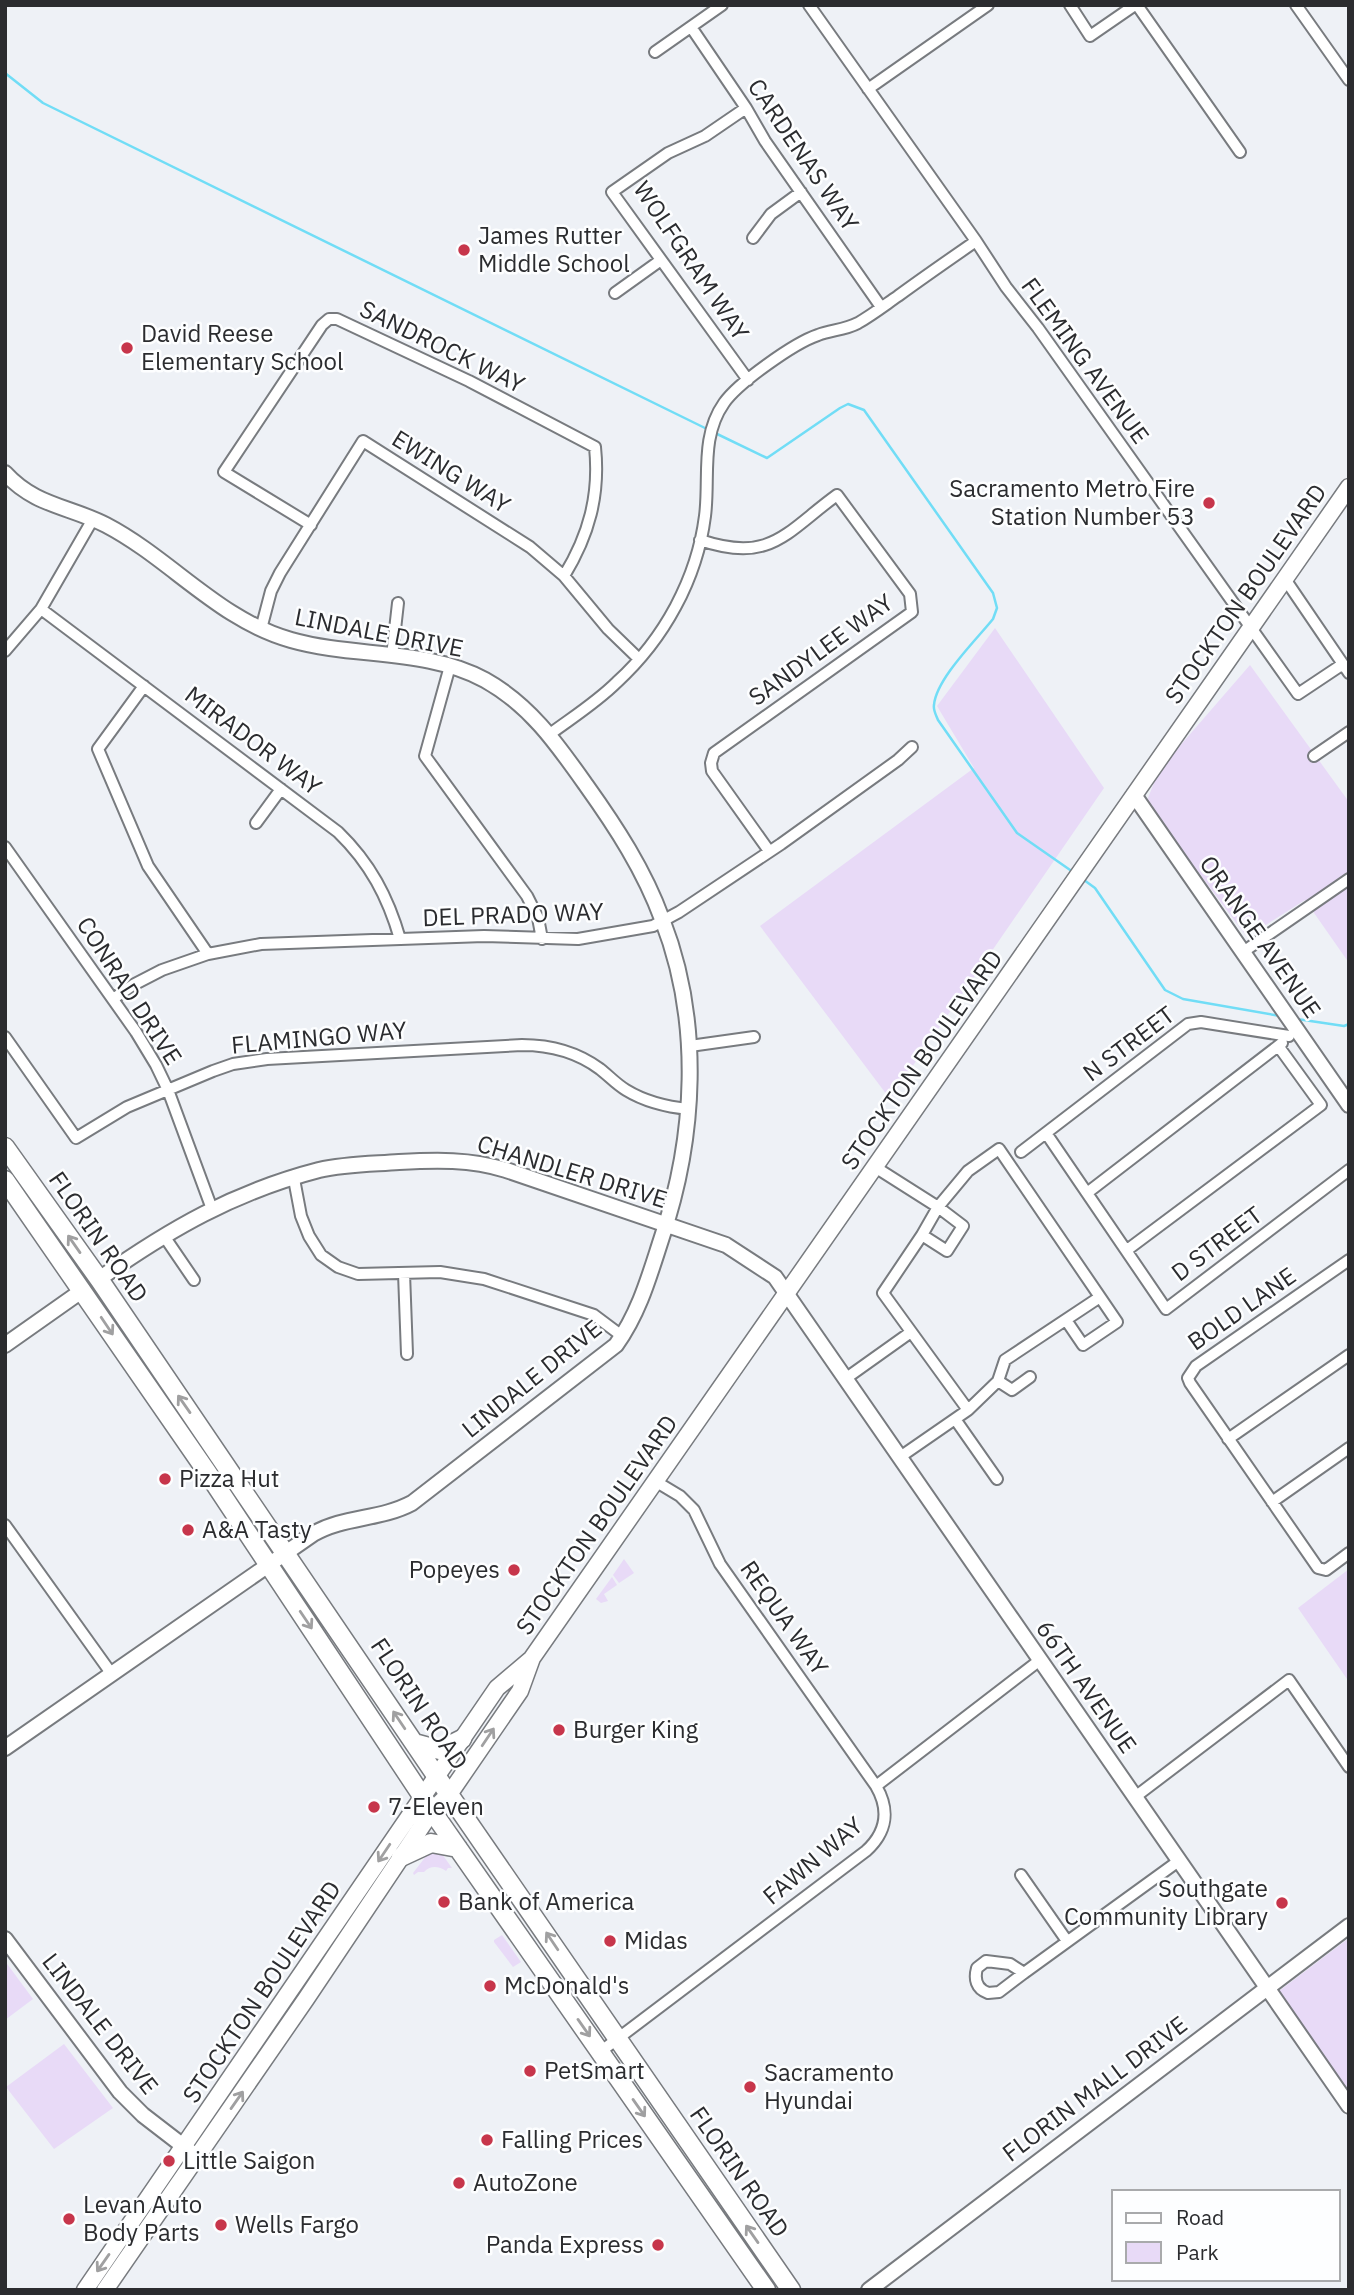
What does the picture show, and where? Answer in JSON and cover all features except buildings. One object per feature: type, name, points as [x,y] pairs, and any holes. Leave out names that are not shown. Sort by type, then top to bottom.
[{"type":"main road","name":"STOCKTON BOULEVARD","points":[[105,2290],[401,1857],[428,1804],[437,1777],[497,1688],[532,1658],[1349,487]]},
{"type":"main road","name":"FLORIN ROAD","points":[[5,1147],[99,1279],[437,1777],[791,2290]]},
{"type":"main road","name":"FLORIN ROAD","points":[[5,1180],[69,1269],[428,1804],[766,2290]]},
{"type":"main road","points":[[69,1269],[99,1279]]},
{"type":"main road","points":[[83,1290],[113,1301]]},
{"type":"main road","name":"STOCKTON BOULEVARD","points":[[85,2290],[183,2147],[428,1804],[450,1793],[520,1691],[532,1658]]},
{"type":"main road","points":[[414,1743],[440,1750],[462,1739]]},
{"type":"main road","points":[[401,1857],[431,1843],[458,1847]]},
{"type":"street","points":[[655,51],[722,5]]},
{"type":"street","name":"FLEMING AVENUE","points":[[809,5],[1006,287],[1038,328],[1298,694],[1346,668]]},
{"type":"street","points":[[868,89],[988,5]]},
{"type":"street","points":[[1070,5],[1090,36],[1136,5],[1240,152]]},
{"type":"street","points":[[1296,5],[1349,80]]},
{"type":"street","name":"CARDENAS WAY","points":[[691,27],[765,141],[881,307]]},
{"type":"street","name":"WOLFGRAM WAY","points":[[746,108],[705,136],[668,153],[612,192],[748,380]]},
{"type":"street","points":[[752,239],[771,214],[801,192]]},
{"type":"street","points":[[550,734],[601,696],[639,659],[673,611],[693,566],[700,540],[708,489],[708,442],[716,416],[728,397],[748,380],[810,338],[850,327],[976,241]]},
{"type":"street","points":[[615,293],[661,260]]},
{"type":"street","name":"SANDROCK WAY","points":[[311,525],[224,472],[322,325],[329,319],[337,319],[469,381],[594,447],[596,488],[593,512],[586,534],[564,576]]},
{"type":"street","name":"EWING WAY","points":[[261,629],[275,582],[363,442],[511,534],[564,576],[608,629],[639,659]]},
{"type":"street","name":"LINDALE DRIVE","points":[[5,473],[21,488],[40,500],[93,519],[126,537],[218,605],[261,629],[314,646],[450,666],[475,675],[517,702],[550,734],[620,834],[641,871],[663,922],[680,981],[690,1046],[689,1109],[681,1164],[666,1224],[636,1314],[608,1352],[412,1503],[382,1516],[331,1524],[268,1563],[5,1748]]},
{"type":"street","name":"SANDYLEE WAY","points":[[700,540],[741,548],[770,543],[796,530],[837,495],[909,594],[912,603],[912,612],[714,753],[712,771],[769,851]]},
{"type":"street","points":[[5,650],[41,608],[93,519]]},
{"type":"street","points":[[1285,579],[1346,668]]},
{"type":"street","points":[[392,656],[398,603]]},
{"type":"street","name":"MIRADOR WAY","points":[[41,608],[338,832],[366,863],[386,898],[400,939]]},
{"type":"street","points":[[450,666],[425,756],[527,896],[538,918],[542,939]]},
{"type":"street","points":[[144,686],[98,749],[148,866],[208,954]]},
{"type":"street","points":[[1314,756],[1349,732]]},
{"type":"street","name":"DEL PRADO WAY","points":[[113,999],[162,970],[208,954],[261,944],[484,936],[578,939],[653,926],[769,851],[898,760],[912,747]]},
{"type":"street","points":[[256,823],[281,789]]},
{"type":"street","name":"ORANGE AVENUE","points":[[1134,794],[1278,1002],[1293,1030],[1349,1105]]},
{"type":"street","name":"CONRAD DRIVE","points":[[5,847],[113,999],[156,1065],[168,1090],[212,1209]]},
{"type":"street","points":[[1243,952],[1349,879]]},
{"type":"street","name":"N STREET","points":[[1021,1152],[1188,1024],[1201,1022],[1293,1030]]},
{"type":"street","points":[[1087,1193],[1279,1047],[1293,1030]]},
{"type":"street","name":"FLAMINGO WAY","points":[[5,1037],[76,1139],[127,1107],[213,1071],[256,1060],[534,1045],[554,1048],[583,1058],[625,1090],[645,1100],[689,1109]]},
{"type":"street","points":[[690,1046],[754,1037]]},
{"type":"street","points":[[1046,1133],[1127,1251],[1321,1105],[1279,1047]]},
{"type":"street","points":[[968,1410],[883,1293],[938,1208],[968,1171],[999,1149],[1117,1322],[1083,1345],[1066,1320]]},
{"type":"street","name":"CHANDLER DRIVE","points":[[99,1279],[164,1236],[212,1209],[265,1185],[320,1170],[359,1164],[437,1160],[472,1162],[506,1170],[726,1245],[775,1276],[786,1293]]},
{"type":"street","points":[[875,1167],[963,1226],[947,1251],[922,1235]]},
{"type":"street","name":"D STREET","points":[[1127,1251],[1166,1309],[1349,1170]]},
{"type":"street","points":[[294,1179],[304,1226],[315,1246],[329,1262],[358,1274],[440,1272],[484,1279],[594,1315],[622,1336]]},
{"type":"street","points":[[164,1236],[194,1280]]},
{"type":"street","name":"BOLD LANE","points":[[1228,1439],[1190,1383],[1191,1371],[1349,1260]]},
{"type":"street","points":[[404,1273],[407,1354]]},
{"type":"street","points":[[5,1345],[83,1290]]},
{"type":"street","name":"66TH AVENUE","points":[[786,1293],[1349,2106]]},
{"type":"street","points":[[900,1457],[968,1410],[998,1381],[1005,1360],[1100,1297]]},
{"type":"street","points":[[845,1378],[911,1332]]},
{"type":"street","points":[[1349,1355],[1228,1439],[1318,1568],[1326,1570],[1349,1553]]},
{"type":"street","points":[[998,1381],[1013,1390],[1030,1377]]},
{"type":"street","points":[[955,1419],[997,1479]]},
{"type":"street","points":[[1272,1502],[1349,1448]]},
{"type":"street","name":"REQUA WAY","points":[[655,1481],[680,1496],[694,1510],[720,1564],[876,1786]]},
{"type":"street","points":[[5,1525],[111,1673]]},
{"type":"street","name":"FAWN WAY","points":[[600,2052],[874,1844],[884,1826],[885,1816],[882,1796],[876,1786],[1040,1660]]},
{"type":"street","points":[[1135,1797],[1289,1680],[1349,1767]]},
{"type":"street","points":[[1024,1973],[1180,1860]]},
{"type":"street","points":[[1021,1875],[1067,1941]]},
{"type":"street","name":"FLORIN MALL DRIVE","points":[[869,2290],[1349,1926]]},
{"type":"street","name":"LINDALE DRIVE","points":[[5,1939],[120,2092],[143,2115],[198,2156]]},
{"type":"green space","points":[[995,628],[1104,788],[890,1099],[760,926],[974,768],[937,706]]},
{"type":"green space","points":[[1250,665],[1349,802],[1349,877],[1343,882],[1349,890],[1349,963],[1305,900],[1247,937],[1146,803],[1159,770]]},
{"type":"green space","points":[[624,1559],[634,1573],[619,1583],[613,1575]]},
{"type":"green space","points":[[1349,1569],[1349,1682],[1298,1608]]},
{"type":"green space","points":[[612,1577],[617,1585],[604,1594],[608,1601],[601,1603],[596,1599]]},
{"type":"green space","points":[[430,1851],[442,1854],[452,1868],[446,1871],[432,1867],[414,1875],[413,1873]]},
{"type":"green space","points":[[502,1935],[521,1962],[513,1967],[494,1942]]},
{"type":"green space","points":[[1349,1938],[1349,2105],[1279,1991]]},
{"type":"green space","points":[[5,1961],[33,1999],[5,2020]]},
{"type":"green space","points":[[64,2044],[113,2108],[54,2149],[6,2087]]},
{"type":"waterway","points":[[5,73],[43,103],[707,429]]},
{"type":"waterway","points":[[713,432],[767,458],[848,404],[864,410],[993,593],[997,608],[993,619],[942,683],[934,707],[938,720],[1017,833],[1073,872]]},
{"type":"waterway","points":[[1084,880],[1095,888],[1165,990],[1183,999],[1280,1016]]},
{"type":"waterway","points":[[1297,1019],[1344,1026],[1349,1024]]},
{"type":"place","name":"James Rutter Middle School","points":[[464,250]]},
{"type":"place","name":"David Reese Elementary School","points":[[127,348]]},
{"type":"place","name":"Sacramento Metro Fire Station Number 53","points":[[1209,503]]},
{"type":"place","name":"Pizza Hut","points":[[165,1479]]},
{"type":"place","name":"A&A Tasty","points":[[188,1530]]},
{"type":"place","name":"Popeyes","points":[[514,1570]]},
{"type":"place","name":"Burger King","points":[[559,1730]]},
{"type":"place","name":"7-Eleven","points":[[374,1807]]},
{"type":"place","name":"Bank of America","points":[[444,1902]]},
{"type":"place","name":"Southgate Community Library","points":[[1282,1903]]},
{"type":"place","name":"Midas","points":[[610,1941]]},
{"type":"place","name":"McDonald's","points":[[490,1986]]},
{"type":"place","name":"PetSmart","points":[[530,2071]]},
{"type":"place","name":"Sacramento Hyundai","points":[[750,2087]]},
{"type":"place","name":"Falling Prices","points":[[487,2140]]},
{"type":"place","name":"Little Saigon","points":[[169,2161]]},
{"type":"place","name":"AutoZone","points":[[459,2183]]},
{"type":"place","name":"Levan Auto Body Parts","points":[[69,2219]]},
{"type":"place","name":"Wells Fargo","points":[[221,2225]]},
{"type":"place","name":"Panda Express","points":[[658,2245]]}]
